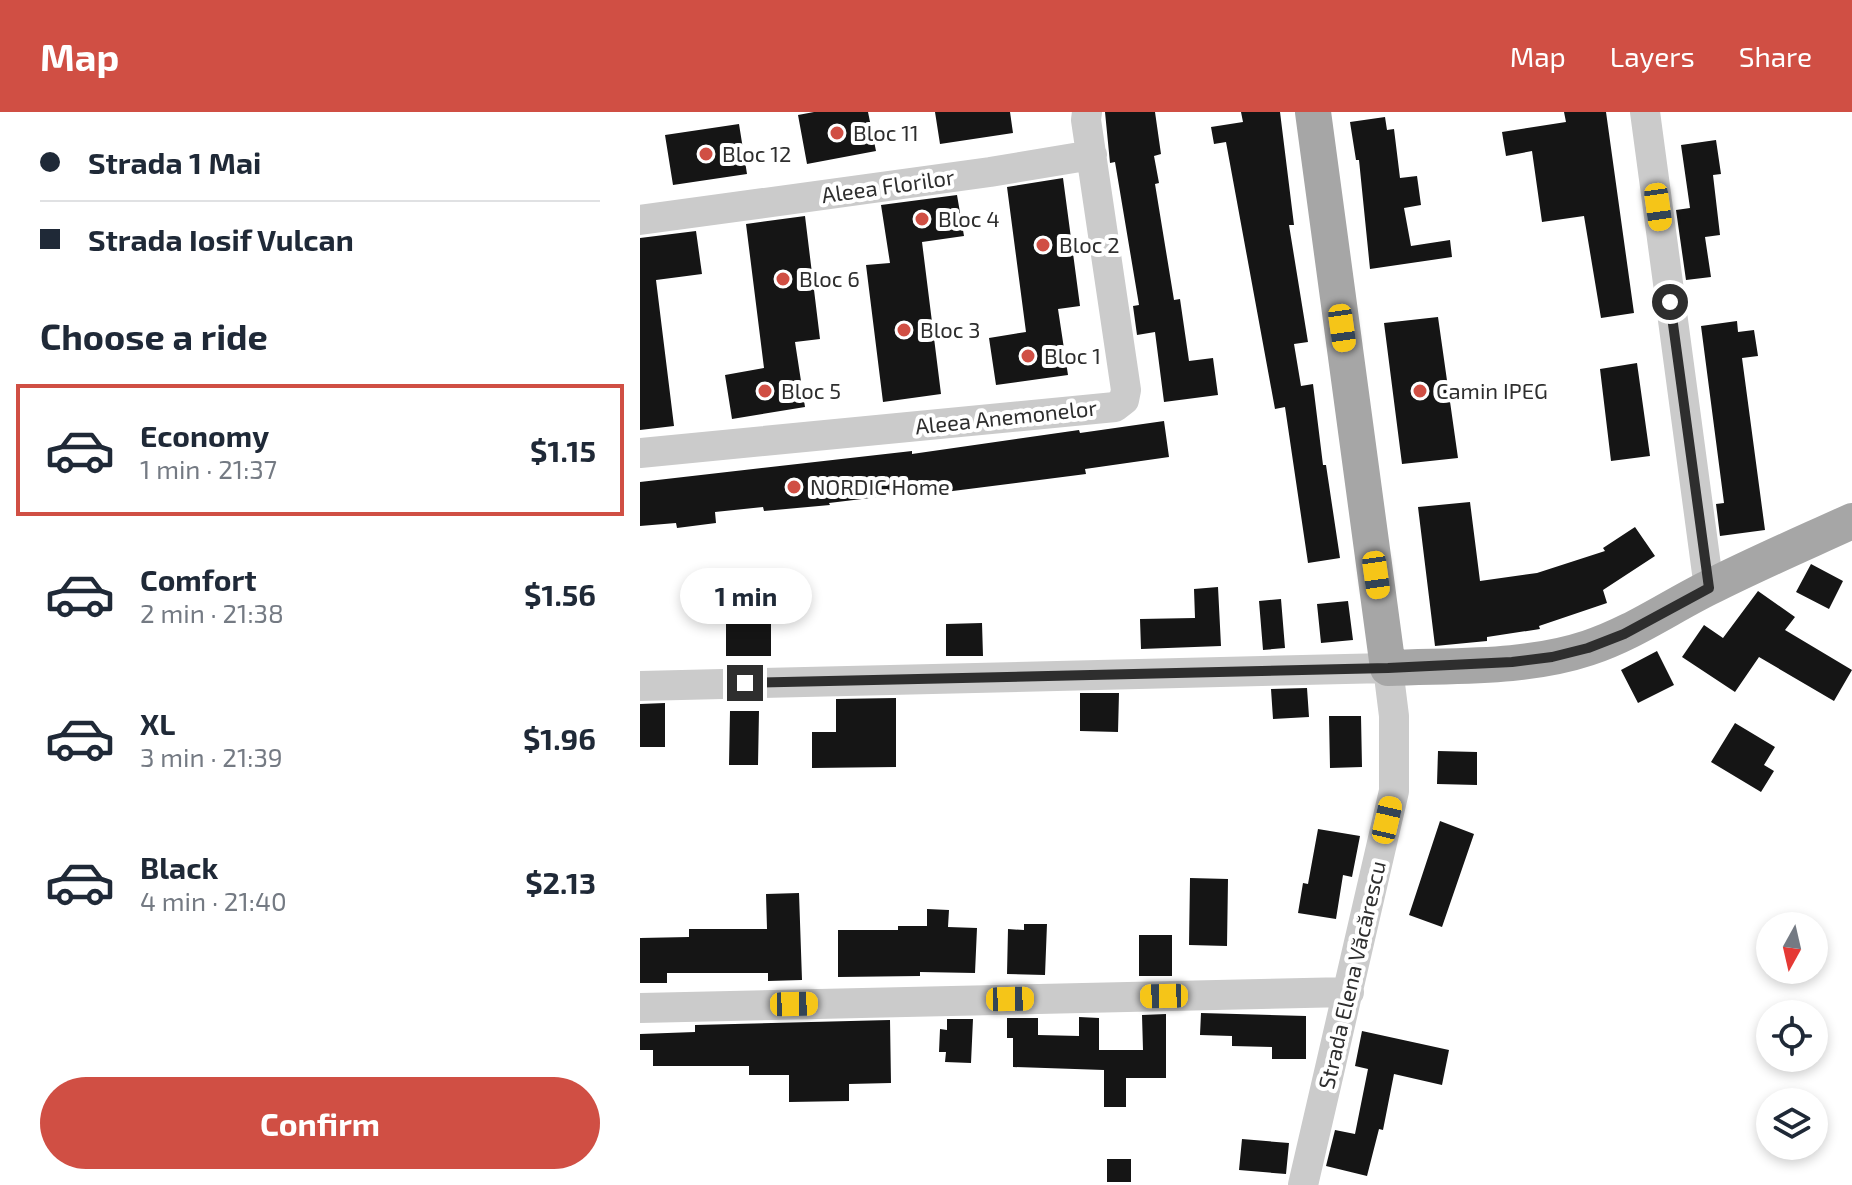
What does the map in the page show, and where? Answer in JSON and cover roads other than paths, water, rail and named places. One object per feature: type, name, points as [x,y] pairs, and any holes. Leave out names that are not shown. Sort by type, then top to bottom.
[{"type":"main road","points":[[1313,112],[1388,668],[1512,662],[1588,648],[1624,634],[1709,588],[1852,521]]},
{"type":"street","points":[[1087,112],[1092,155]]},
{"type":"street","points":[[1645,112],[1709,588]]},
{"type":"street","name":"Aleea Florilor","points":[[640,220],[1092,155]]},
{"type":"street","name":"Aleea Anemonelor","points":[[640,453],[1115,407],[1124,400],[1126,390],[1092,155]]},
{"type":"street","points":[[640,686],[1388,668]]},
{"type":"street","name":"Strada Elena Văcărescu","points":[[1303,1185],[1394,791],[1394,716],[1388,668]]},
{"type":"street","points":[[640,1008],[1349,992]]},
{"type":"place","name":"Bloc 11","points":[[837,133]]},
{"type":"place","name":"Bloc 12","points":[[706,154]]},
{"type":"place","name":"Bloc 4","points":[[922,219]]},
{"type":"place","name":"Bloc 2","points":[[1043,245]]},
{"type":"place","name":"Bloc 6","points":[[783,279]]},
{"type":"place","name":"Bloc 3","points":[[904,330]]},
{"type":"place","name":"Bloc 1","points":[[1028,356]]},
{"type":"place","name":"Bloc 5","points":[[765,391]]},
{"type":"place","name":"Camin IPEG","points":[[1420,391]]},
{"type":"place","name":"NORDIC Home","points":[[794,487]]}]
